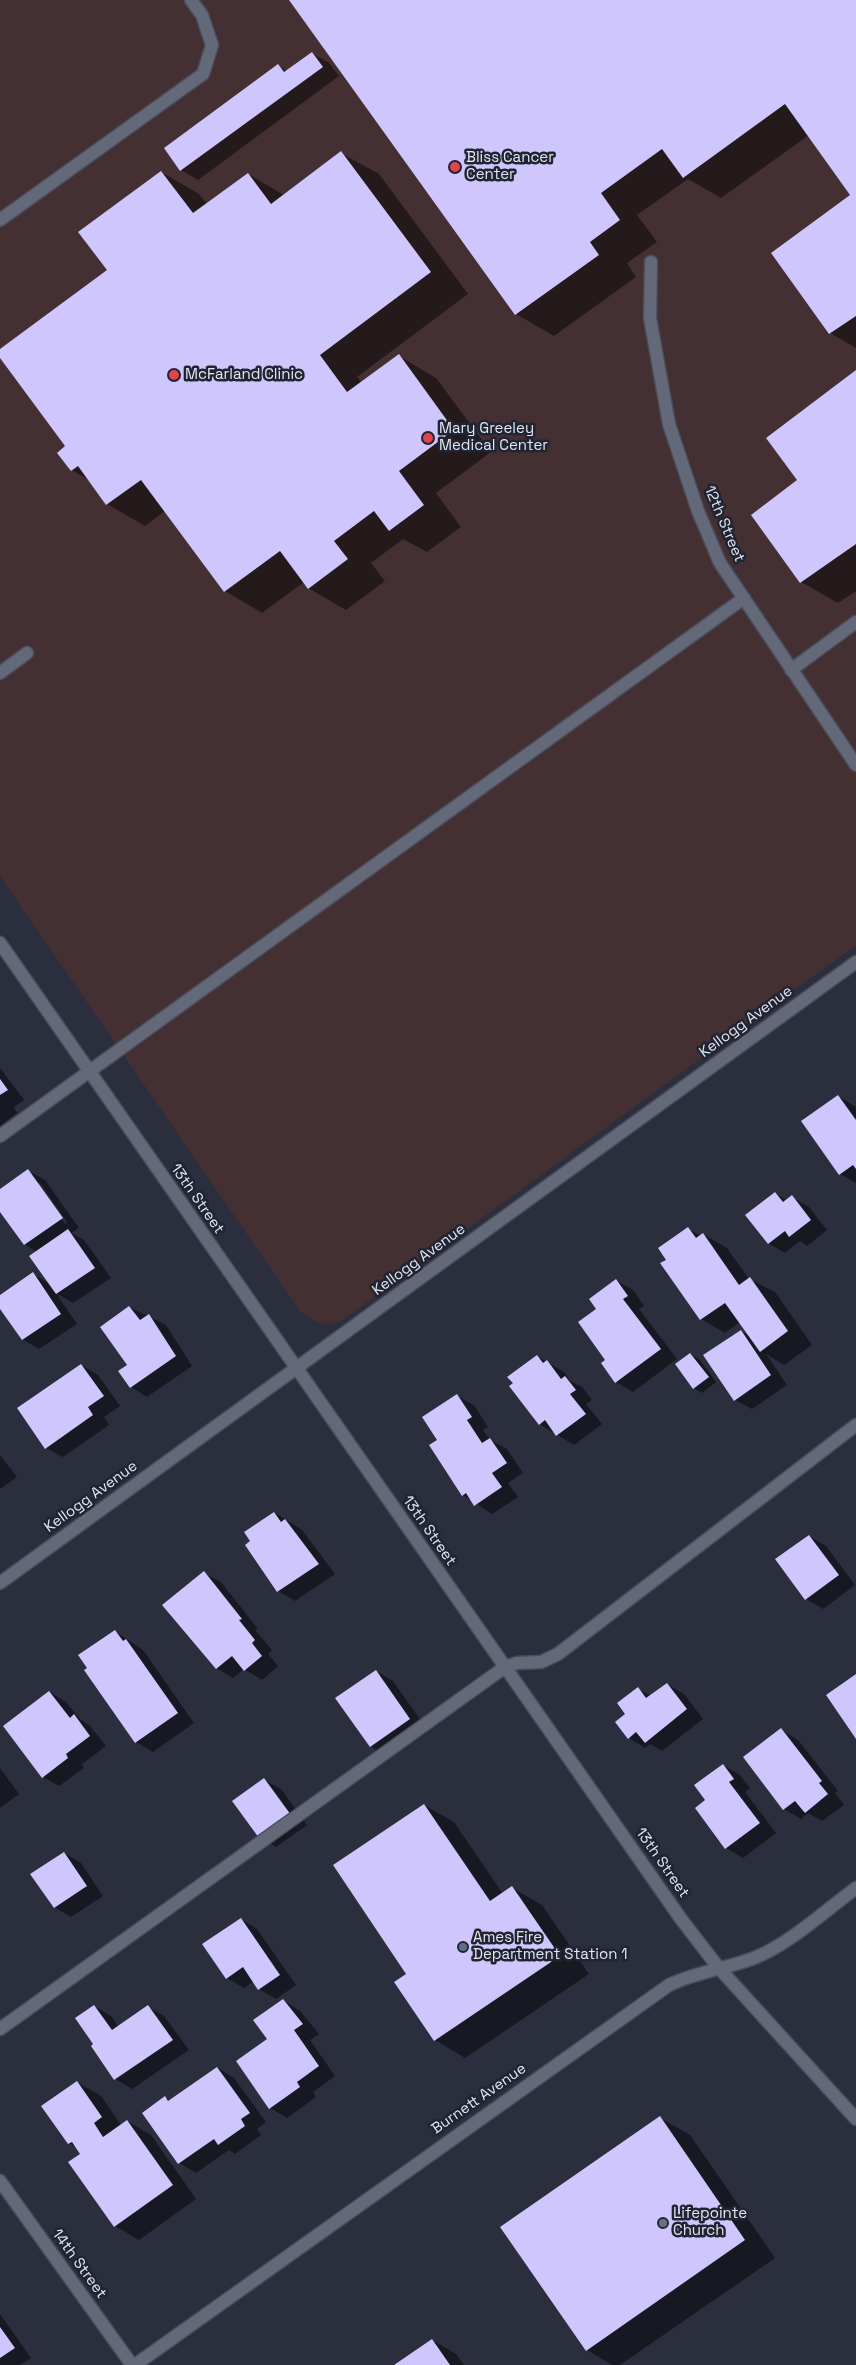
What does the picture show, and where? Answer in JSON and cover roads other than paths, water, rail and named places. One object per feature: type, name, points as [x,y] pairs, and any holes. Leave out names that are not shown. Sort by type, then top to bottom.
[{"type":"street","points":[[0,220],[203,74],[212,45],[202,15],[191,0]]},
{"type":"street","name":"12th Street","points":[[651,262],[650,318],[669,424],[698,511],[720,563],[856,765]]},
{"type":"street","points":[[0,1136],[90,1073],[744,598]]},
{"type":"street","points":[[792,670],[856,622]]},
{"type":"street","points":[[0,673],[27,653]]},
{"type":"street","name":"13th Street","points":[[0,944],[681,1918],[718,1967],[856,2119]]},
{"type":"street","name":"Kellogg Avenue","points":[[0,1583],[856,962]]},
{"type":"street","points":[[0,2029],[505,1667],[517,1663],[540,1662],[558,1654],[856,1426]]},
{"type":"street","name":"Burnett Avenue","points":[[133,2365],[669,1984],[694,1974],[756,1957],[781,1943],[856,1888]]},
{"type":"street","name":"14th Street","points":[[0,2181],[133,2365]]},
{"type":"place","name":"Bliss Cancer Center","points":[[455,167]]},
{"type":"place","name":"McFarland Clinic","points":[[174,375]]},
{"type":"place","name":"Mary Greeley Medical Center","points":[[428,438]]},
{"type":"place","name":"Ames Fire Department Station 1","points":[[463,1947]]},
{"type":"place","name":"Lifepointe Church","points":[[663,2223]]}]
